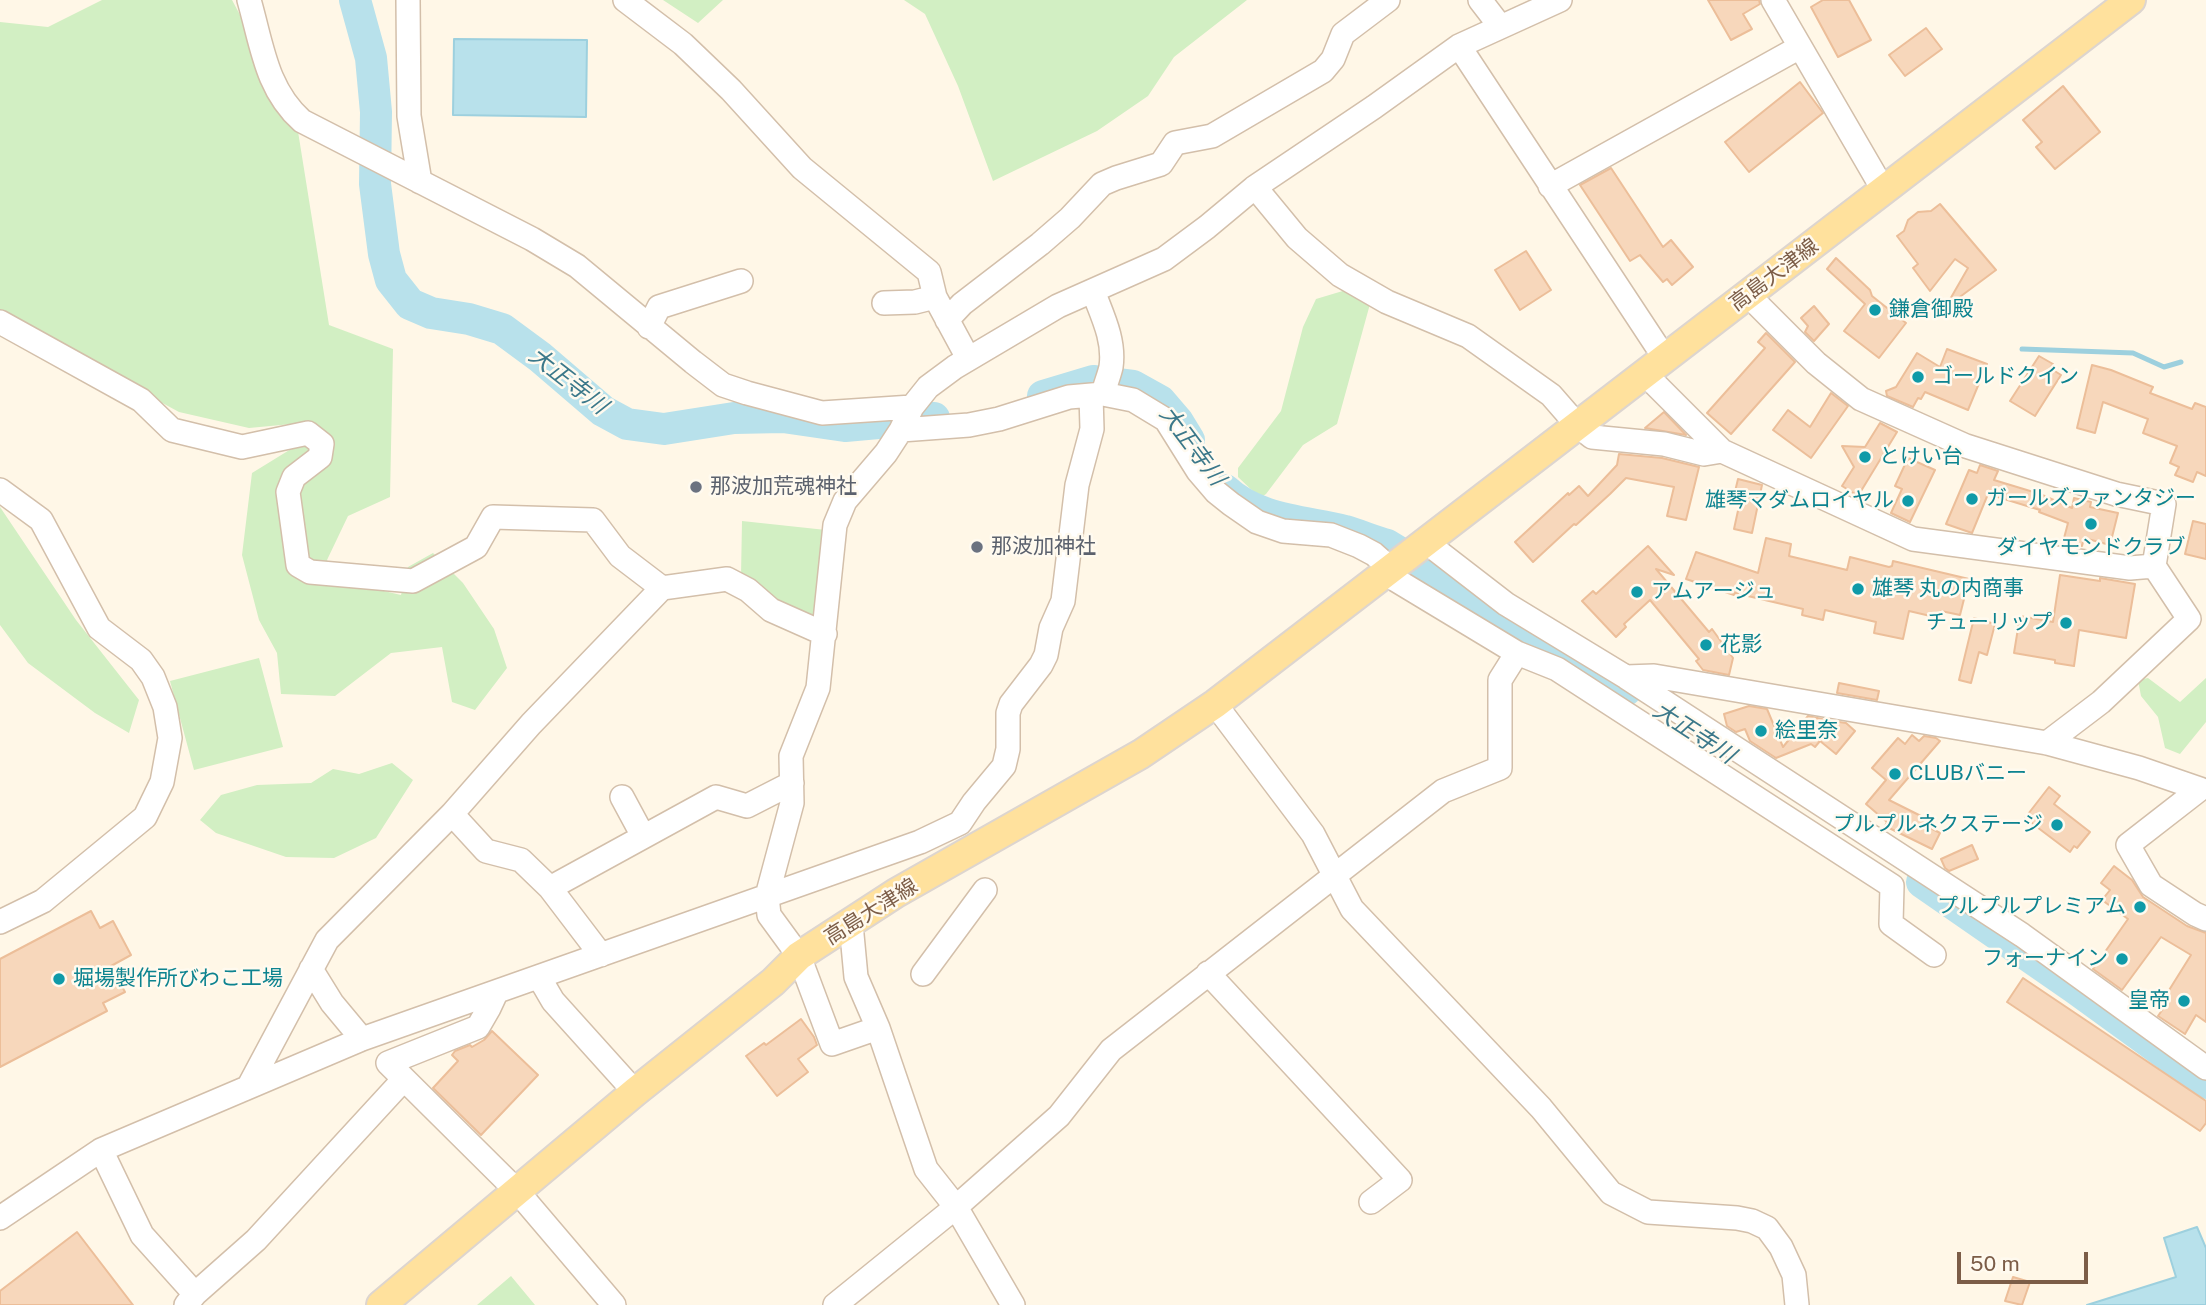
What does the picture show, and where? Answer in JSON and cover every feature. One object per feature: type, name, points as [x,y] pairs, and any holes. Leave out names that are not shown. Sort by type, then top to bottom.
[{"type":"main road","name":"高島大津線","points":[[381,1305],[635,1092],[773,982],[799,956],[897,893],[1141,754],[1215,704],[2132,0]]},
{"type":"street","points":[[249,0],[272,82],[289,109],[302,121],[532,239],[577,267],[723,385],[822,413],[970,425],[1102,388],[1133,400],[1166,420],[1198,471],[1216,492],[1257,522],[1283,531],[1331,535],[1374,554],[1403,561],[1506,604],[1626,677],[2022,935],[2206,1069]]},
{"type":"street","points":[[408,0],[409,116],[420,182]]},
{"type":"street","points":[[625,0],[683,44],[731,90],[802,168],[929,272],[934,297],[968,358]]},
{"type":"street","points":[[947,320],[962,304],[1070,218],[1102,184],[1161,164],[1175,143],[1212,136],[1323,71],[1334,60],[1343,34],[1388,0]]},
{"type":"street","points":[[1479,0],[1500,26]]},
{"type":"street","points":[[878,1028],[832,1044],[799,956],[769,915],[767,896],[792,803],[792,755],[818,688],[835,525],[845,501],[886,453],[928,387],[968,358],[1058,306],[1164,259],[1255,187],[1459,46],[1560,0]]},
{"type":"street","points":[[1773,0],[1884,191]]},
{"type":"street","points":[[1459,46],[1550,186],[1654,365],[1722,451],[1913,539],[2130,568],[2154,566]]},
{"type":"street","points":[[1550,186],[1800,47]]},
{"type":"street","points":[[1255,187],[1297,238],[1340,275],[1387,302],[1468,337],[1551,395],[1578,426],[1592,437],[1664,444],[1704,454],[1722,451]]},
{"type":"street","points":[[649,327],[659,307],[741,281]]},
{"type":"street","points":[[0,1218],[101,1150],[362,1039],[920,842],[960,823],[1004,766],[1011,704],[1041,665],[1046,655],[1051,628],[1063,601],[1077,485],[1112,353],[1110,336],[1093,291]]},
{"type":"street","points":[[1748,295],[1816,363],[1861,399],[1966,446],[2116,494],[2164,504],[2154,566],[2189,619],[2101,702],[2047,744]]},
{"type":"street","points":[[884,303],[915,302],[934,297]]},
{"type":"street","points":[[0,322],[141,400],[172,430],[242,447],[308,433],[322,444],[320,457],[294,477],[288,492],[298,565],[310,572],[413,581],[477,547],[493,517],[593,520],[621,556],[662,587]]},
{"type":"street","points":[[0,490],[41,520],[99,628],[141,660],[153,677],[165,707],[170,738],[162,782],[145,817],[43,901],[0,922]]},
{"type":"street","points":[[1403,561],[1517,653],[1558,670],[1892,886],[1891,924],[1934,955]]},
{"type":"street","points":[[249,1086],[327,940],[452,814],[593,658],[662,587],[727,579],[748,590],[771,610],[825,634]]},
{"type":"street","points":[[835,1305],[956,1207],[1059,1116],[1111,1050],[1443,791],[1500,768],[1500,680],[1517,653]]},
{"type":"street","points":[[1626,677],[1654,676],[2047,744],[2139,768],[2200,789],[2128,845],[2151,885],[2206,919]]},
{"type":"street","points":[[1215,704],[1313,834],[1352,909],[1541,1108],[1611,1193],[1648,1212],[1737,1218],[1767,1228],[1781,1247],[1794,1275],[1797,1305]]},
{"type":"street","points":[[550,888],[716,797],[747,806],[792,783]]},
{"type":"street","points":[[622,797],[643,836]]},
{"type":"street","points":[[452,814],[486,851],[521,860],[550,888],[601,955]]},
{"type":"street","points":[[923,974],[985,890]]},
{"type":"street","points":[[851,924],[856,978],[878,1028],[926,1169],[956,1207],[1013,1305]]},
{"type":"street","points":[[311,969],[332,1003],[362,1039]]},
{"type":"street","points":[[1208,973],[1400,1180],[1371,1202]]},
{"type":"street","points":[[539,977],[553,1001],[635,1092]]},
{"type":"street","points":[[496,993],[478,1027],[388,1063],[517,1191],[614,1305]]},
{"type":"street","points":[[101,1150],[142,1235],[190,1299],[256,1240],[404,1079]]},
{"type":"green space","points":[[102,0],[232,0],[296,119],[329,325],[393,349],[390,497],[348,516],[327,560],[337,580],[401,595],[408,567],[433,553],[463,583],[494,629],[507,668],[475,710],[452,702],[442,647],[391,653],[335,696],[281,694],[277,653],[259,620],[242,555],[252,473],[304,441],[313,422],[249,428],[179,412],[0,315],[0,22],[48,27]]},
{"type":"green space","points":[[663,0],[723,0],[698,23]]},
{"type":"green space","points":[[904,0],[1247,0],[1174,57],[1148,96],[1097,131],[993,181],[958,86],[925,14]]},
{"type":"green space","points":[[1346,290],[1370,304],[1337,424],[1303,445],[1266,494],[1260,498],[1238,477],[1238,468],[1281,411],[1303,327],[1316,299]]},
{"type":"green space","points":[[0,507],[76,620],[139,700],[129,733],[95,713],[28,663],[0,625]]},
{"type":"green space","points":[[742,521],[826,530],[817,620],[770,599],[741,576]]},
{"type":"green space","points":[[259,658],[283,747],[194,770],[170,681]]},
{"type":"green space","points":[[2148,678],[2180,702],[2206,678],[2206,722],[2180,754],[2165,748],[2158,717],[2141,696],[2138,680]]},
{"type":"green space","points":[[392,763],[413,780],[376,838],[334,858],[286,857],[216,833],[200,820],[221,795],[257,785],[311,783],[333,769],[359,774]]},
{"type":"green space","points":[[511,1276],[535,1305],[477,1305]]},
{"type":"water","points":[[454,39],[587,40],[586,117],[453,115]]},
{"type":"water","points":[[2197,1227],[2206,1248],[2206,1305],[2087,1305],[2176,1277],[2164,1238]]},
{"type":"building","points":[[1708,0],[1759,0],[1760,4],[1743,14],[1752,29],[1731,40]]},
{"type":"building","points":[[1823,0],[1849,0],[1871,40],[1838,57],[1811,7]]},
{"type":"building","points":[[1926,28],[1942,49],[1905,76],[1889,55]]},
{"type":"building","points":[[1800,82],[1823,113],[1749,172],[1725,142]]},
{"type":"building","points":[[2063,86],[2100,132],[2055,169],[2036,147],[2042,142],[2023,120]]},
{"type":"building","points":[[1611,168],[1663,247],[1671,240],[1693,267],[1672,285],[1667,279],[1663,282],[1640,255],[1630,261],[1580,185]]},
{"type":"building","points":[[1940,204],[1996,270],[1945,308],[1968,268],[1955,259],[1930,291],[1913,268],[1918,264],[1897,236],[1904,231],[1908,220],[1918,212],[1931,211]]},
{"type":"building","points":[[1526,251],[1551,290],[1520,310],[1495,270]]},
{"type":"building","name":"鎌倉御殿","points":[[1836,258],[1870,290],[1872,296],[1906,323],[1879,358],[1844,331],[1865,304],[1827,269]]},
{"type":"building","points":[[1814,306],[1829,324],[1814,341],[1805,332],[1808,326],[1801,318]]},
{"type":"building","points":[[1766,333],[1795,362],[1731,434],[1707,413],[1765,348],[1758,342]]},
{"type":"building","points":[[1947,349],[1987,364],[1968,410],[1925,392],[1913,407],[1887,396],[1886,391],[1896,387],[1917,353],[1940,367]]},
{"type":"building","points":[[2039,356],[2053,364],[2050,368],[2061,375],[2035,416],[2010,401]]},
{"type":"building","points":[[2092,365],[2153,387],[2150,393],[2192,409],[2195,403],[2206,407],[2206,476],[2197,472],[2193,482],[2175,475],[2179,467],[2170,463],[2177,446],[2143,433],[2148,419],[2103,402],[2095,433],[2077,428]]},
{"type":"building","points":[[1831,393],[1848,406],[1811,458],[1773,430],[1788,410],[1810,427]]},
{"type":"building","points":[[1664,412],[1686,435],[1645,428]]},
{"type":"building","name":"とけい台","points":[[1880,423],[1897,432],[1858,496],[1842,486],[1854,467],[1842,446],[1865,447]]},
{"type":"building","points":[[1619,454],[1662,458],[1699,467],[1686,520],[1667,516],[1674,487],[1626,478],[1533,562],[1515,542],[1579,486],[1588,496],[1617,465]]},
{"type":"building","name":"雄琴マダムロイヤル","points":[[1908,458],[1935,470],[1910,522],[1891,513],[1902,489],[1895,486]]},
{"type":"building","points":[[1980,465],[1998,471],[1994,480],[2040,494],[2072,508],[2074,498],[2091,502],[2090,507],[2118,513],[2110,545],[2084,538],[2082,546],[2063,542],[2068,523],[2039,512],[2040,510],[1988,494],[1972,533],[1946,524],[1969,470],[1977,473]]},
{"type":"building","points":[[1738,479],[1762,485],[1752,533],[1734,529],[1739,506],[1732,504]]},
{"type":"building","points":[[2193,521],[2206,524],[2206,559],[2185,554]]},
{"type":"building","points":[[1766,538],[1791,544],[1789,556],[1847,570],[1850,557],[1889,567],[1893,561],[1969,579],[1960,615],[1941,611],[1939,618],[1909,611],[1903,639],[1874,633],[1876,622],[1825,610],[1823,620],[1802,615],[1803,609],[1735,593],[1734,595],[1686,579],[1696,552],[1758,573]]},
{"type":"building","name":"アムアージュ","points":[[1648,546],[1674,575],[1656,569],[1709,632],[1712,629],[1733,658],[1729,675],[1703,670],[1696,661],[1699,659],[1650,600],[1624,624],[1626,627],[1616,637],[1582,601],[1593,591],[1596,594]]},
{"type":"building","points":[[2060,575],[2135,584],[2126,638],[2079,630],[2074,666],[2014,653],[2020,616],[2053,622]]},
{"type":"building","points":[[1974,618],[1995,624],[1987,655],[1979,652],[1971,683],[1959,680]]},
{"type":"building","points":[[1839,683],[1879,691],[1877,700],[1837,693]]},
{"type":"building","points":[[1749,706],[1767,709],[1783,747],[1808,716],[1822,719],[1831,726],[1832,721],[1846,723],[1855,731],[1836,754],[1820,741],[1815,747],[1811,744],[1776,758],[1750,741],[1745,729],[1736,732],[1727,726],[1724,714]]},
{"type":"building","name":"CLUBバニー","points":[[1912,735],[1919,741],[1924,736],[1940,741],[1889,800],[1929,820],[1927,826],[1940,833],[1932,849],[1885,826],[1887,822],[1866,804],[1886,780],[1872,768],[1898,738],[1905,744]]},
{"type":"building","name":"プルプルネクステージ","points":[[2049,787],[2060,796],[2054,804],[2090,832],[2077,848],[2074,846],[2070,852],[2025,818]]},
{"type":"building","points":[[1972,845],[1978,859],[1949,871],[1945,868],[1941,859]]},
{"type":"building","points":[[2114,866],[2132,880],[2143,897],[2187,926],[2206,933],[2206,1022],[2196,1015],[2185,1034],[2158,1016],[2165,1006],[2161,1003],[2191,955],[2161,937],[2122,990],[2093,969],[2128,919],[2102,900],[2110,890],[2101,883]]},
{"type":"building","name":"堀場製作所びわこ工場","points":[[91,911],[100,928],[113,921],[131,955],[111,966],[125,992],[103,1003],[107,1011],[0,1067],[0,959]]},
{"type":"building","points":[[2023,978],[2206,1101],[2206,1123],[2200,1131],[2007,1002]]},
{"type":"building","points":[[801,1019],[817,1045],[798,1059],[808,1072],[777,1096],[746,1056]]},
{"type":"building","points":[[492,1031],[538,1075],[481,1135],[433,1088],[458,1061],[452,1055],[455,1051],[470,1045],[472,1047]]},
{"type":"building","points":[[77,1232],[133,1305],[0,1305],[0,1291]]},
{"type":"building","points":[[2013,1277],[2030,1282],[2022,1305],[2005,1301]]},
{"type":"waterway","name":"大正寺川","points":[[355,0],[371,58],[376,112],[375,184],[384,254],[391,280],[410,304],[431,313],[469,319],[502,329],[540,357],[603,411],[627,424],[664,429],[734,418],[783,417],[845,426],[934,418]]},
{"type":"waterway","points":[[2022,349],[2133,353],[2164,367],[2181,362]]},
{"type":"waterway","name":"大正寺川","points":[[1043,396],[1093,381],[1133,386],[1160,401],[1189,440]]},
{"type":"waterway","name":"大正寺川","points":[[1225,490],[1251,508],[1266,514],[1345,531],[1387,545],[1626,690]]},
{"type":"waterway","name":"大正寺川","points":[[1922,882],[2206,1083]]},
{"type":"place","name":"鎌倉御殿","points":[[1875,310]]},
{"type":"place","name":"ゴールドクイン","points":[[1918,377]]},
{"type":"place","name":"とけい台","points":[[1865,457]]},
{"type":"place","name":"那波加荒魂神社","points":[[696,487]]},
{"type":"place","name":"ガールズファンタジー","points":[[1972,499]]},
{"type":"place","name":"雄琴マダムロイヤル","points":[[1908,501]]},
{"type":"place","name":"ダイヤモンドクラブ","points":[[2091,524]]},
{"type":"place","name":"那波加神社","points":[[977,547]]},
{"type":"place","name":"雄琴 丸の内商事","points":[[1858,589]]},
{"type":"place","name":"アムアージュ","points":[[1637,592]]},
{"type":"place","name":"チューリップ","points":[[2066,623]]},
{"type":"place","name":"花影","points":[[1706,645]]},
{"type":"place","name":"絵里奈","points":[[1761,731]]},
{"type":"place","name":"CLUBバニー","points":[[1895,774]]},
{"type":"place","name":"プルプルネクステージ","points":[[2057,825]]},
{"type":"place","name":"プルプルプレミアム","points":[[2140,907]]},
{"type":"place","name":"フォーナイン","points":[[2122,959]]},
{"type":"place","name":"堀場製作所びわこ工場","points":[[59,979]]},
{"type":"place","name":"皇帝","points":[[2184,1001]]}]
